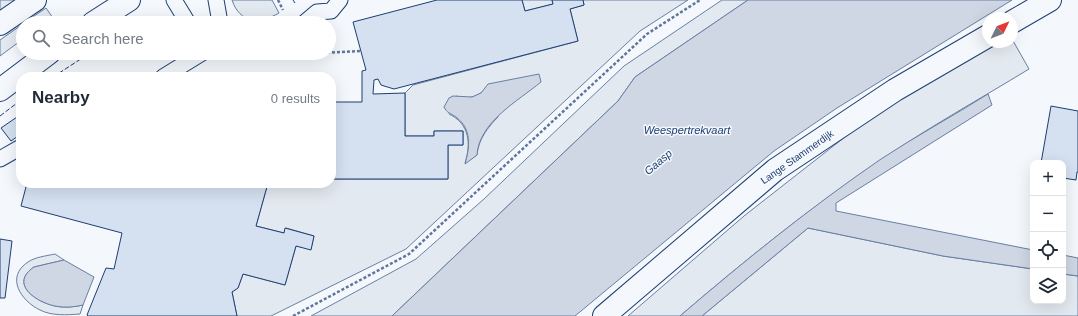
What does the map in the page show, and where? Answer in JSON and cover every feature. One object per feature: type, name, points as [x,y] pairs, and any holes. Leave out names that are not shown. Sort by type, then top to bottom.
[{"type":"street","points":[[0,24],[35,0]]},
{"type":"street","points":[[104,16],[129,0]]},
{"type":"street","points":[[1018,19],[1050,0]]},
{"type":"street","name":"Lange Stammerdijk","points":[[604,316],[775,170],[896,90],[982,40]]},
{"type":"street","points":[[24,72],[41,60]]},
{"type":"street","points":[[0,90],[16,78]]},
{"type":"lane","points":[[174,0],[184,16]]},
{"type":"lane","points":[[216,0],[219,16]]},
{"type":"lane","points":[[309,16],[317,6],[331,11],[340,0]]},
{"type":"lane","points":[[171,72],[191,60]]},
{"type":"lane","points":[[0,159],[16,150]]},
{"type":"path","points":[[293,316],[409,254],[647,34],[700,0]]},
{"type":"path","points":[[336,52],[361,51]]},
{"type":"shaded area","points":[[0,0],[18,0],[0,12]]},
{"type":"shaded area","points":[[232,0],[272,0],[279,13],[274,16],[242,16]]},
{"type":"shaded area","points":[[522,0],[552,0],[553,4],[525,11]]},
{"type":"shaded area","points":[[583,0],[688,0],[640,31],[406,249],[271,316],[237,316],[232,292],[238,288],[243,274],[285,285],[296,246],[311,249],[314,236],[286,228],[284,233],[256,226],[267,188],[336,188],[336,179],[448,179],[448,145],[463,145],[463,131],[434,131],[434,136],[405,136],[405,93],[413,85],[578,41],[570,9],[584,5]],"holes":[[[487,87],[498,117],[479,144],[477,155],[465,163],[468,149],[467,135],[461,123],[449,114],[456,96],[465,98],[473,97]]]},
{"type":"shaded area","points":[[722,0],[748,0],[635,77],[618,101],[392,316],[311,316],[416,259],[484,199],[624,66]]},
{"type":"shaded area","points":[[46,8],[52,16],[34,16]]},
{"type":"shaded area","points":[[16,29],[16,44],[0,56],[0,40]]},
{"type":"shaded area","points":[[987,48],[1017,48],[1029,69],[917,136],[829,196],[778,235],[680,316],[628,316],[744,216],[873,115]]},
{"type":"shaded area","points":[[808,228],[943,256],[1030,269],[1030,304],[1066,304],[1066,274],[1078,276],[1078,316],[702,316]]},
{"type":"shaded area","points":[[55,254],[64,260],[34,267],[27,273],[24,280],[25,286],[33,296],[48,304],[65,307],[83,305],[80,314],[59,315],[40,310],[27,301],[18,288],[17,281],[21,268],[34,259]]},
{"type":"water","name":"Weespertrekvaart","points":[[748,0],[1012,0],[993,12],[982,12],[982,19],[837,108],[774,151],[575,316],[392,316],[618,101],[635,77]]},
{"type":"water","points":[[539,74],[541,82],[501,113],[492,122],[479,143],[477,155],[465,164],[469,145],[467,133],[461,122],[444,107],[449,98],[453,96],[472,97],[481,93],[488,84]]},
{"type":"water","points":[[988,94],[992,105],[836,203],[836,211],[1030,249],[1030,269],[943,256],[808,228],[702,316],[680,316],[778,235],[855,177],[894,151]]},
{"type":"water","points":[[1066,256],[1078,258],[1078,276],[1066,274]]},
{"type":"water","points":[[64,260],[94,277],[83,305],[66,307],[48,304],[33,296],[25,286],[24,280],[27,273],[34,267]]},
{"type":"building","points":[[437,0],[522,0],[525,11],[553,4],[552,0],[583,0],[584,5],[570,9],[578,41],[394,89],[381,85],[378,79],[374,80],[373,94],[405,93],[405,136],[434,136],[434,131],[463,131],[463,145],[448,145],[448,179],[336,179],[336,102],[362,102],[362,71],[366,70],[353,22]]},
{"type":"building","points":[[1051,106],[1078,111],[1078,172],[1076,180],[1066,178],[1066,160],[1042,160]]},
{"type":"building","points":[[16,118],[16,138],[11,141],[1,128]]},
{"type":"building","points":[[26,188],[267,188],[256,226],[284,233],[285,228],[314,236],[311,250],[296,246],[285,285],[243,274],[238,288],[232,292],[237,316],[88,316],[87,315],[106,268],[114,269],[122,233],[21,206]]},
{"type":"building","points":[[0,239],[12,241],[5,298],[0,298]]},
{"type":"fence","points":[[61,72],[79,60]]},
{"type":"fence","points":[[0,116],[16,104]]},
{"type":"water label","name":"Gaasp","points":[[658,162]]}]
